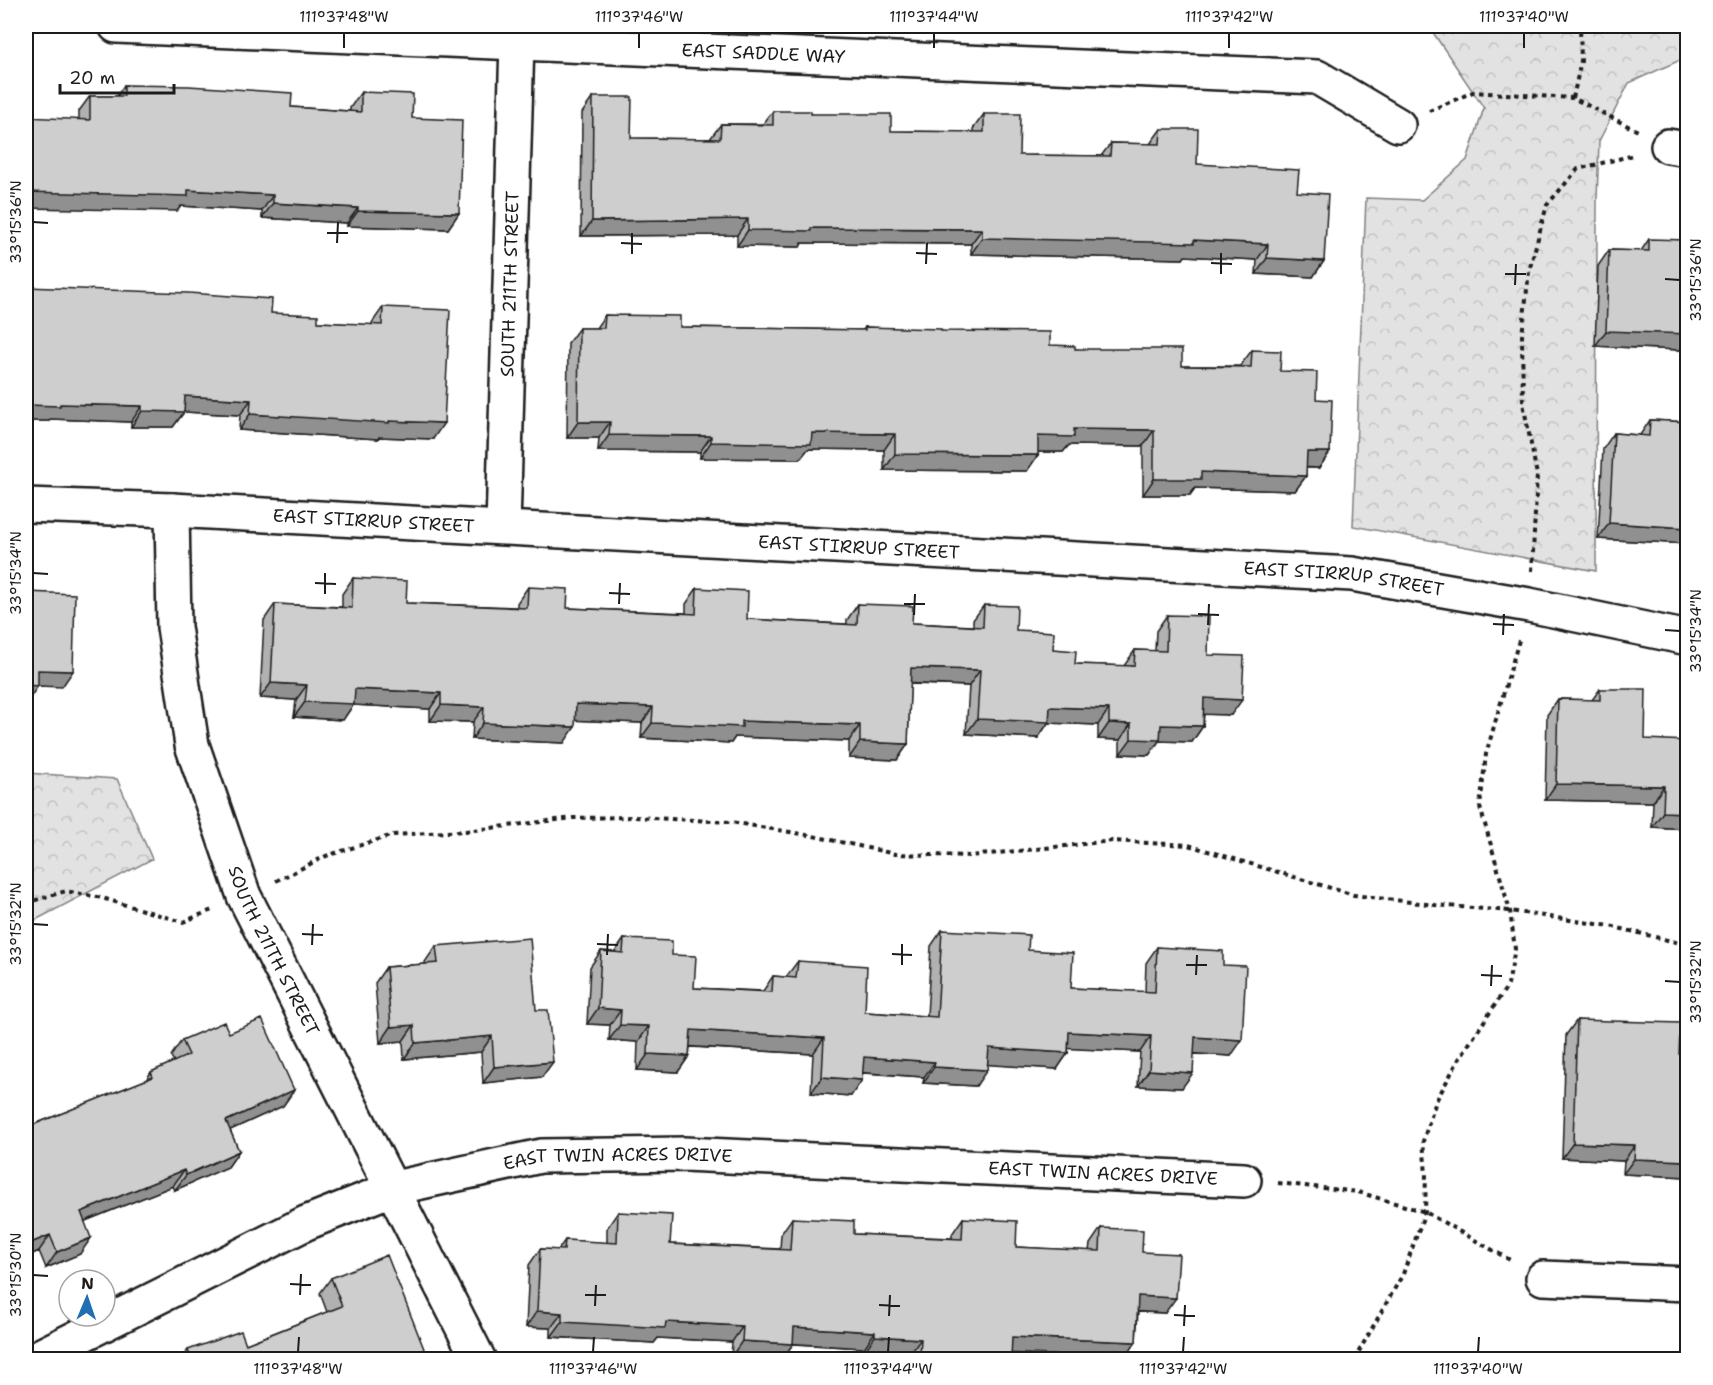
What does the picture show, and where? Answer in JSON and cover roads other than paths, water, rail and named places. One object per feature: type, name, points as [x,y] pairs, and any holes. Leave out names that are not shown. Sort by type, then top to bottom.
[{"type":"street","name":"EAST SADDLE WAY","points":[[116,26],[1317,77],[1398,125]]},
{"type":"street","name":"SOUTH 211TH STREET","points":[[503,527],[517,42]]},
{"type":"street","name":"EAST STIRRUP STREET","points":[[26,506],[172,510],[1352,574],[1529,605],[1688,638]]},
{"type":"street","name":"SOUTH 211TH STREET","points":[[172,510],[174,627],[192,745],[244,896],[479,1359]]},
{"type":"street","name":"EAST TWIN ACRES DRIVE","points":[[32,1359],[306,1223],[394,1188],[541,1156],[684,1154],[1244,1180]]},
{"type":"street","points":[[1543,1278],[1688,1284]]}]
